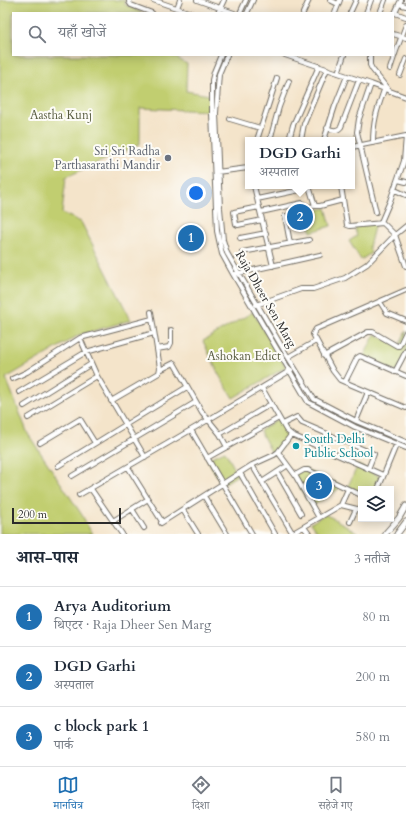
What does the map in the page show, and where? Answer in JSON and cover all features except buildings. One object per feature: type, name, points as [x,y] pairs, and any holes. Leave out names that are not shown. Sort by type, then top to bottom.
[{"type":"main road","points":[[385,534],[399,518],[406,506]]},
{"type":"main road","points":[[397,534],[406,522]]},
{"type":"street","points":[[129,0],[131,5],[149,12]]},
{"type":"street","points":[[153,0],[188,12]]},
{"type":"street","points":[[178,8],[180,0]]},
{"type":"street","points":[[197,0],[231,12]]},
{"type":"street","points":[[218,12],[224,0]]},
{"type":"street","points":[[240,12],[246,0]]},
{"type":"street","points":[[247,12],[253,0]]},
{"type":"street","points":[[304,12],[309,0]]},
{"type":"street","points":[[330,0],[339,2],[336,12]]},
{"type":"street","points":[[350,12],[356,0]]},
{"type":"street","points":[[366,12],[371,0]]},
{"type":"street","points":[[380,12],[386,0]]},
{"type":"street","points":[[406,6],[400,2],[395,13],[406,17]]},
{"type":"street","points":[[390,69],[406,25]]},
{"type":"street","points":[[394,34],[406,38]]},
{"type":"street","name":"Raja Dheer Sen Marg","points":[[217,172],[212,113],[212,80],[221,56]]},
{"type":"street","name":"Raja Dheer Sen Marg","points":[[227,56],[219,74],[216,113],[217,231],[222,254],[256,305],[314,399],[356,421],[406,442]]},
{"type":"street","points":[[289,56],[406,97]]},
{"type":"street","points":[[338,73],[344,56]]},
{"type":"street","points":[[370,56],[370,65],[372,69],[390,92]]},
{"type":"street","points":[[400,75],[406,59]]},
{"type":"street","points":[[290,137],[293,124],[319,66]]},
{"type":"street","points":[[302,137],[304,124],[327,69]]},
{"type":"street","points":[[325,137],[347,76]]},
{"type":"street","points":[[258,137],[276,78]]},
{"type":"street","points":[[327,128],[335,131],[339,130],[341,127],[359,80]]},
{"type":"street","points":[[271,137],[279,107],[289,81]]},
{"type":"street","points":[[371,84],[358,120],[357,132],[376,212]]},
{"type":"street","points":[[372,143],[375,113],[384,90]]},
{"type":"street","points":[[230,119],[260,128]]},
{"type":"street","points":[[355,146],[406,136],[405,157],[395,190],[381,222]]},
{"type":"street","points":[[217,172],[245,168]]},
{"type":"street","points":[[398,180],[406,182]]},
{"type":"street","points":[[255,189],[273,266]]},
{"type":"street","points":[[310,189],[315,206]]},
{"type":"street","points":[[341,189],[347,225],[365,225],[381,222]]},
{"type":"street","points":[[257,199],[300,190]]},
{"type":"street","points":[[395,190],[406,195]]},
{"type":"street","points":[[261,212],[302,203],[303,208],[320,206],[343,200]]},
{"type":"street","points":[[259,207],[234,212],[236,224],[238,225],[262,220]]},
{"type":"street","points":[[285,216],[290,243]]},
{"type":"street","points":[[381,222],[395,235],[405,258],[406,266]]},
{"type":"street","points":[[256,305],[302,289],[313,289],[345,278],[367,264],[395,235],[406,226]]},
{"type":"street","points":[[240,238],[266,233]]},
{"type":"street","points":[[242,252],[308,240]]},
{"type":"street","points":[[235,274],[320,255]]},
{"type":"street","name":"Raja Dheer Sen Marg","points":[[235,274],[308,402],[355,427],[406,448]]},
{"type":"street","points":[[406,290],[316,329],[313,334],[324,356],[338,377],[345,382],[406,408]]},
{"type":"street","points":[[380,302],[387,313],[406,321]]},
{"type":"street","points":[[151,312],[160,370]]},
{"type":"street","points":[[12,379],[26,372],[80,338],[152,319]]},
{"type":"street","points":[[157,349],[169,347],[172,344],[171,330]]},
{"type":"street","points":[[324,356],[368,332],[373,332],[399,346],[406,332]]},
{"type":"street","points":[[19,392],[86,352],[154,333]]},
{"type":"street","points":[[80,338],[97,376],[145,457]]},
{"type":"street","points":[[288,357],[316,341]]},
{"type":"street","points":[[395,372],[406,351]]},
{"type":"street","points":[[345,382],[357,358],[360,356],[406,376]]},
{"type":"street","points":[[112,401],[157,374],[160,370],[174,363],[196,402],[220,434],[227,447]]},
{"type":"street","points":[[24,406],[92,364]]},
{"type":"street","points":[[80,495],[294,368]]},
{"type":"street","points":[[28,418],[97,376]]},
{"type":"street","points":[[58,466],[188,387]]},
{"type":"street","points":[[262,388],[270,404],[291,435],[383,475]]},
{"type":"street","points":[[356,421],[368,392]]},
{"type":"street","points":[[72,476],[196,402]]},
{"type":"street","points":[[220,434],[270,404]]},
{"type":"street","points":[[283,424],[297,417],[302,423],[374,454],[375,455],[368,469]]},
{"type":"street","points":[[207,458],[279,418]]},
{"type":"street","points":[[40,443],[80,419],[95,443]]},
{"type":"street","points":[[191,430],[252,534]]},
{"type":"street","points":[[128,467],[161,522],[223,485],[252,465],[278,452],[291,435]]},
{"type":"street","points":[[379,486],[398,439]]},
{"type":"street","points":[[278,452],[295,475],[319,518]]},
{"type":"street","points":[[252,465],[293,534],[341,505],[348,489]]},
{"type":"street","points":[[262,482],[285,467]]},
{"type":"street","points":[[295,475],[304,470],[308,470],[358,494]]},
{"type":"street","points":[[277,472],[301,514]]},
{"type":"street","points":[[240,473],[275,534]]},
{"type":"street","points":[[91,488],[122,534]]},
{"type":"street","points":[[204,496],[227,534]]},
{"type":"street","points":[[113,521],[148,500]]},
{"type":"street","points":[[341,505],[356,509],[350,522]]},
{"type":"street","points":[[132,509],[144,528]]},
{"type":"street","points":[[183,510],[198,534]]},
{"type":"street","points":[[304,527],[309,534]]},
{"type":"green space","name":"Aastha Kunj","points":[[0,0],[125,0],[124,4],[141,12],[12,12],[12,56],[173,56],[187,64],[186,91],[209,95],[208,111],[140,108],[140,144],[66,177],[62,213],[81,222],[131,320],[79,335],[6,378],[28,434],[82,515],[92,534],[0,534]]},
{"type":"green space","points":[[326,208],[331,226],[311,232],[307,212]]},
{"type":"green space","points":[[375,223],[369,247],[371,253],[361,260],[349,241],[357,236],[354,226]]},
{"type":"green space","name":"Ashokan Edict","points":[[253,312],[286,367],[233,398],[219,375],[203,341]]},
{"type":"green space","points":[[406,331],[406,353],[397,372],[363,358],[375,334],[399,346]]},
{"type":"green space","points":[[279,418],[290,434],[278,452],[273,455],[260,431]]},
{"type":"green space","points":[[225,451],[238,475],[222,485],[207,459]]},
{"type":"green space","points":[[358,465],[381,477],[377,486],[358,486],[358,491],[348,486]]},
{"type":"green space","points":[[304,468],[339,484],[340,488],[311,507],[292,474]]},
{"type":"green space","points":[[325,514],[358,534],[319,534],[311,523]]},
{"type":"place","name":"Sri Sri Radha Parthasarathi Mandir","points":[[168,158]]},
{"type":"place","name":"DGD Garhi","points":[[300,217]]},
{"type":"place","name":"Arya Auditorium","points":[[191,238]]},
{"type":"place","name":"South Delhi Public School","points":[[296,446]]},
{"type":"place","name":"c block park 1","points":[[319,486]]}]
